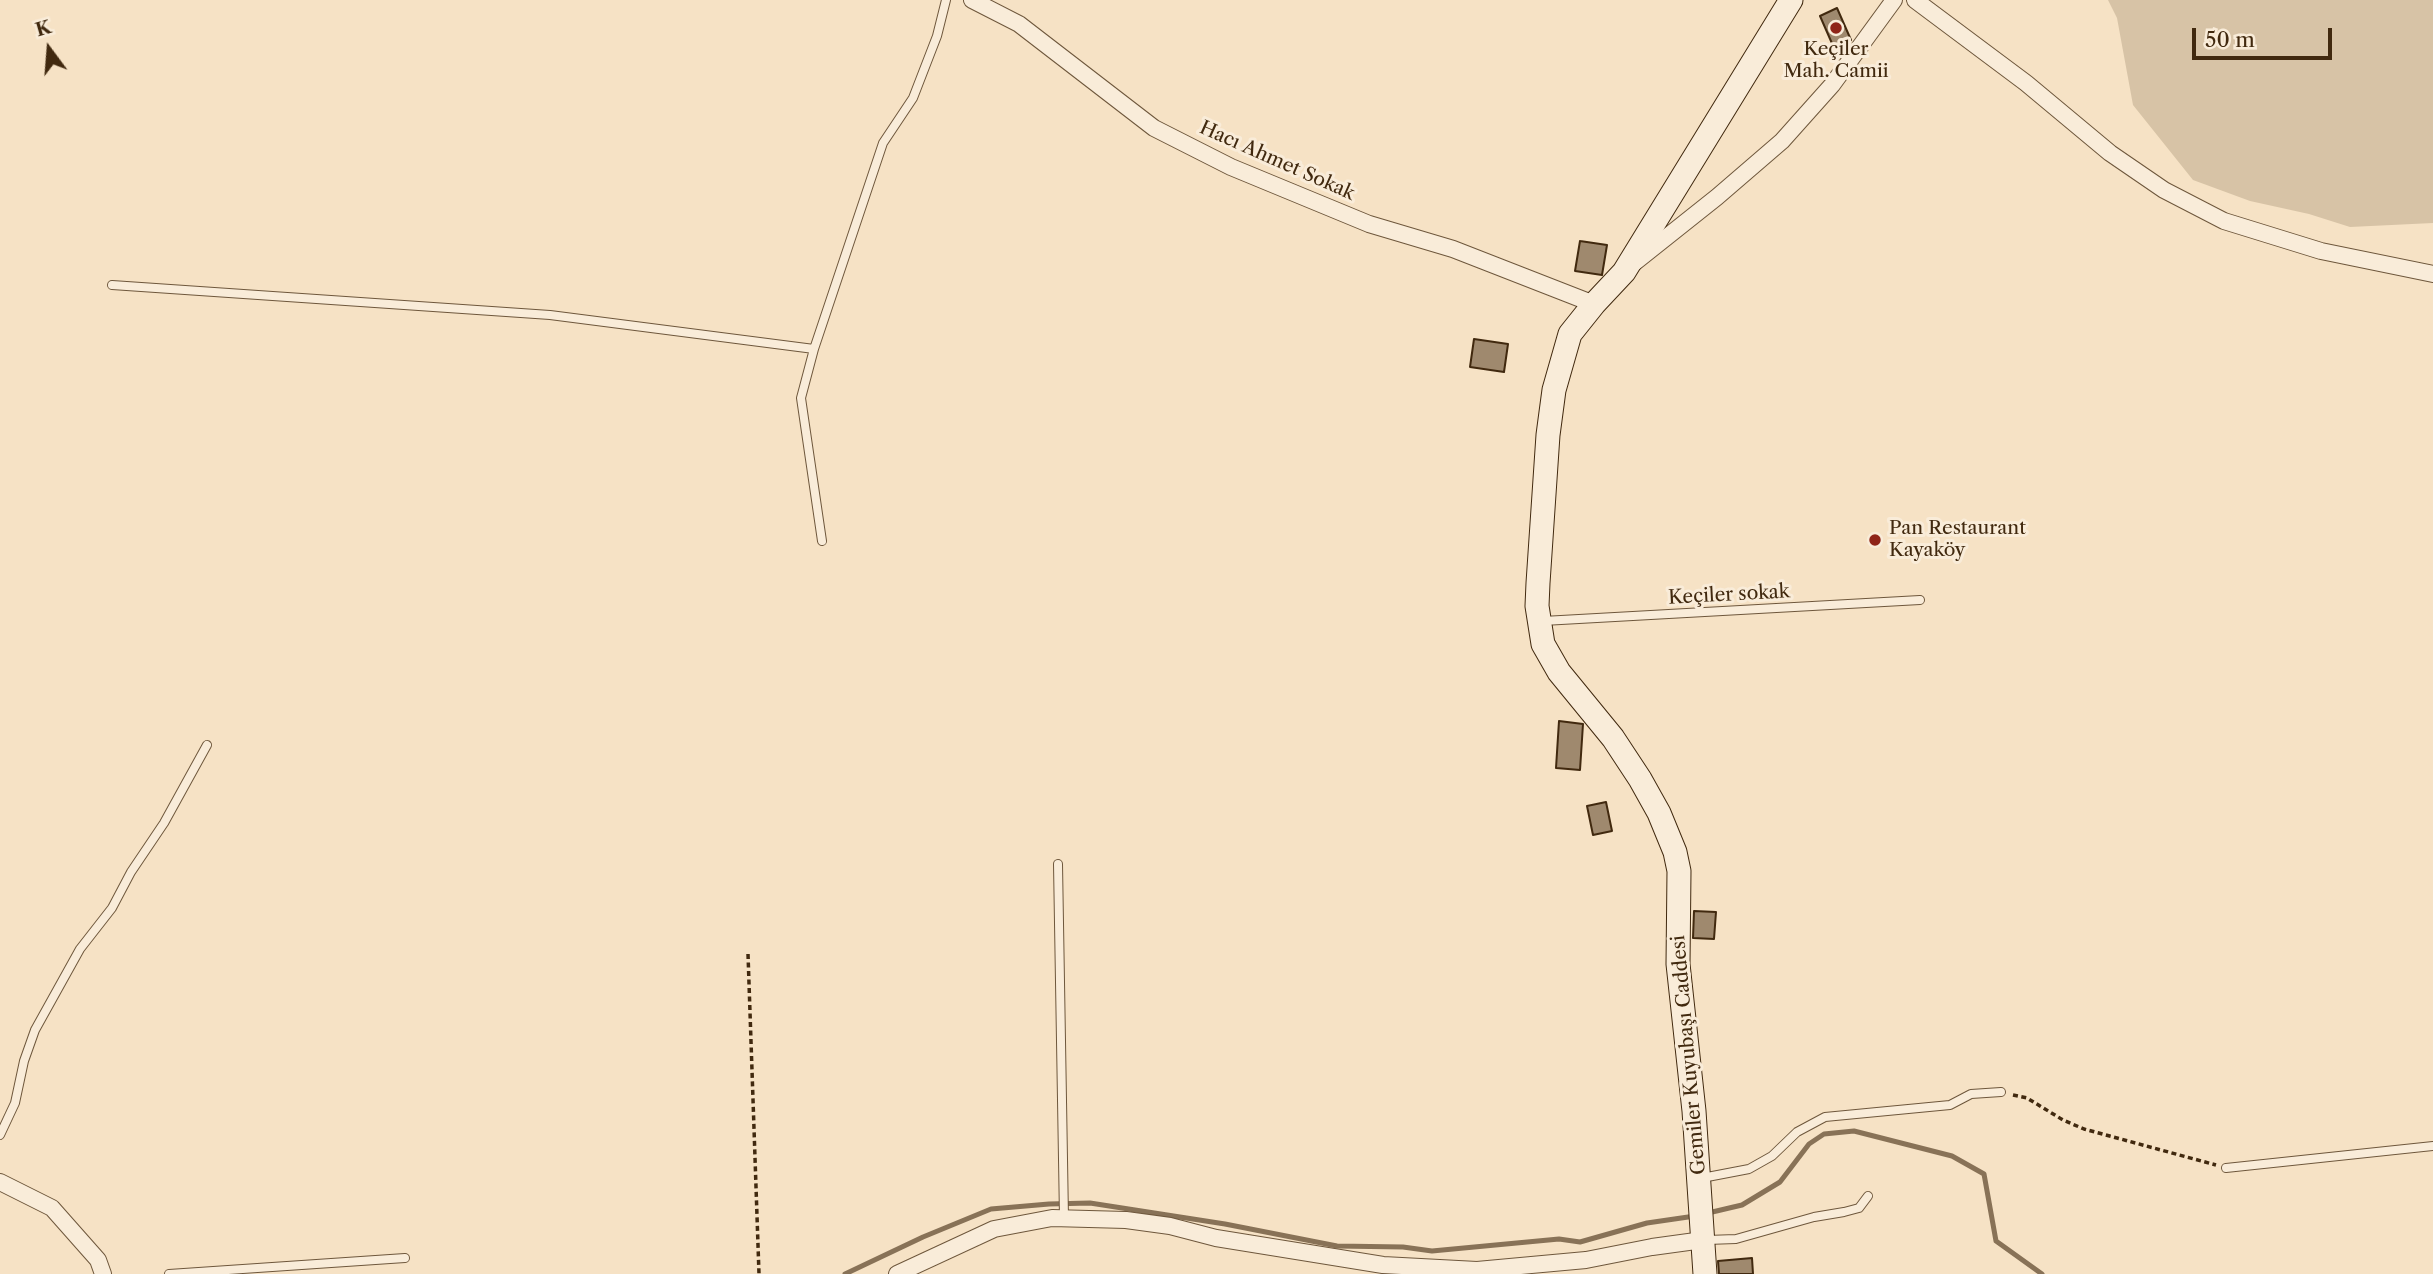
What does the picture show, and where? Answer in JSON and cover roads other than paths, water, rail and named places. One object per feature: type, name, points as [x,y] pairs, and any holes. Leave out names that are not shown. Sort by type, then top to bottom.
[{"type":"street","name":"Hacı Ahmet Sokak","points":[[972,0],[1018,24],[1154,128],[1231,167],[1369,224],[1453,249],[1594,304]]},
{"type":"street","points":[[1624,272],[1791,0]]},
{"type":"street","points":[[1594,304],[1624,272],[1782,141],[1832,85],[1894,0]]},
{"type":"street","points":[[1915,0],[2026,83],[2110,152],[2164,190],[2224,221],[2249,229],[2321,251],[2433,274]]},
{"type":"street","name":"Gemiler Kuyubaşı Caddesi","points":[[1594,304],[1570,334],[1554,390],[1548,435],[1538,622],[1543,644],[1559,672],[1613,738],[1640,779],[1659,813],[1675,852],[1679,871],[1679,973],[1689,1059],[1706,1274]]},
{"type":"street","points":[[0,1182],[52,1208],[98,1259],[103,1274]]},
{"type":"street","points":[[897,1274],[930,1266],[994,1229],[1064,1217],[1126,1220],[1170,1226],[1216,1238],[1383,1265],[1477,1270],[1586,1260],[1703,1237]]},
{"type":"lane","points":[[822,541],[801,398],[814,349],[883,143],[913,98],[937,36],[946,0]]},
{"type":"lane","points":[[112,285],[550,315],[814,349]]},
{"type":"lane","name":"Keçiler sokak","points":[[1538,622],[1920,600]]},
{"type":"lane","points":[[0,1135],[15,1103],[24,1061],[35,1030],[80,949],[113,908],[131,872],[164,823],[207,745]]},
{"type":"lane","points":[[1058,864],[1064,1217]]},
{"type":"lane","points":[[1699,1178],[1749,1169],[1772,1156],[1797,1132],[1825,1117],[1950,1105],[1971,1094],[2001,1092]]},
{"type":"lane","points":[[2226,1168],[2433,1146]]},
{"type":"lane","points":[[1703,1237],[1736,1239],[1814,1217],[1859,1208],[1868,1196]]},
{"type":"lane","points":[[169,1274],[405,1258]]},
{"type":"waterway","points":[[1708,1213],[1742,1205],[1780,1182],[1809,1144],[1824,1134],[1854,1131],[1952,1156],[1984,1174],[1996,1241],[2042,1274]]},
{"type":"waterway","points":[[845,1274],[991,1209],[1049,1204],[1090,1203],[1225,1224],[1337,1246],[1403,1247],[1432,1251],[1559,1239],[1580,1242],[1647,1223],[1695,1216]]},
{"type":"place","name":"Keçiler Mah. Camii","points":[[1836,28]]},
{"type":"place","name":"Pan Restaurant Kayaköy","points":[[1875,540]]}]
